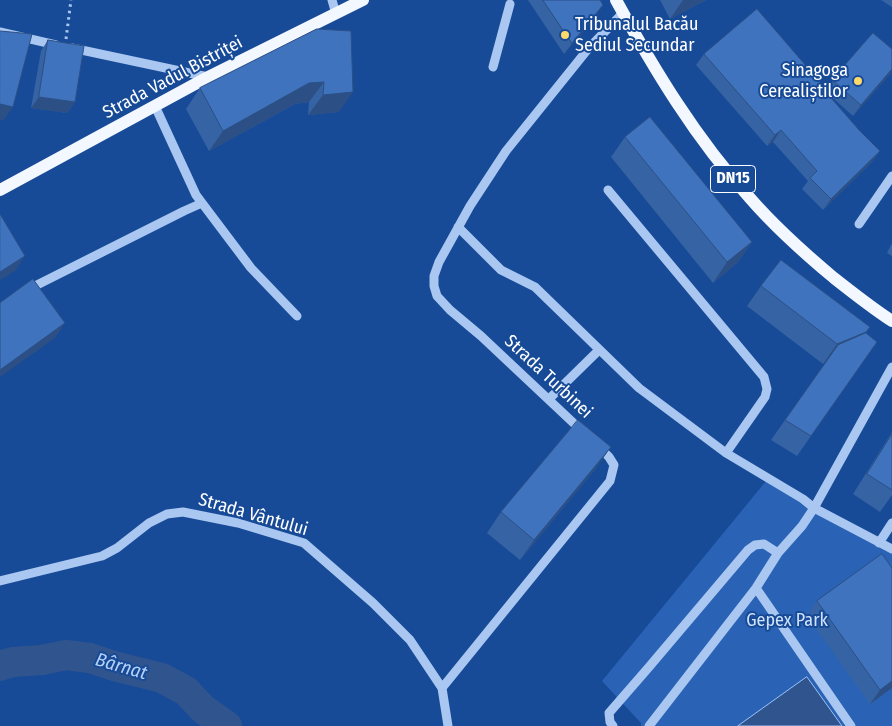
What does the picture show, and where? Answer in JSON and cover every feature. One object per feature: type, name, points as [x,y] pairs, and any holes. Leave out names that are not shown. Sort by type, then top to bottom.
[{"type":"main road","name":"Strada Vadul Bistriței","points":[[0,190],[208,77],[364,0]]},
{"type":"main road","name":"DN15","points":[[616,0],[681,107],[711,151],[749,198],[817,264],[892,321]]},
{"type":"street","points":[[332,0],[336,14]]},
{"type":"street","points":[[493,67],[510,4]]},
{"type":"street","name":"Strada Turbinei","points":[[442,688],[610,481],[614,465],[609,456],[549,399],[482,336],[450,310],[437,296],[434,276],[439,262],[470,206],[506,151],[588,49],[622,12]]},
{"type":"street","points":[[0,32],[208,77]]},
{"type":"street","points":[[155,106],[196,195],[251,268],[297,316]]},
{"type":"street","points":[[859,224],[892,176]]},
{"type":"street","points":[[608,190],[764,376],[767,389],[765,397],[726,453]]},
{"type":"street","points":[[17,296],[202,203]]},
{"type":"street","points":[[458,227],[501,270],[534,287],[640,388],[726,453],[803,499],[814,508],[892,550]]},
{"type":"street","points":[[549,399],[599,350]]},
{"type":"street","points":[[649,726],[756,588],[778,553],[802,526],[814,508],[892,367]]},
{"type":"street","name":"Strada Vântului","points":[[0,581],[102,556],[117,548],[149,523],[167,514],[183,512],[238,523],[304,543],[373,603],[410,640],[442,688],[448,726]]},
{"type":"street","points":[[879,542],[892,523]]},
{"type":"street","points":[[613,726],[610,722],[609,713],[748,550],[755,545],[764,544],[778,553]]},
{"type":"street","points":[[756,588],[851,726]]},
{"type":"path","points":[[64,46],[71,0]]},
{"type":"green space","name":"Gepex Park","points":[[771,475],[803,499],[892,549],[892,726],[641,726],[641,723],[602,681]]},
{"type":"shaded area","points":[[807,677],[842,726],[738,726]]},
{"type":"building","name":"Tribunalul Bacău Sediul Secundar","points":[[543,0],[600,0],[603,5],[572,43]]},
{"type":"building","points":[[757,9],[826,89],[824,90],[880,151],[831,199],[810,178],[817,171],[781,130],[775,135],[704,54]]},
{"type":"building","points":[[317,29],[351,31],[353,92],[323,95],[324,82],[309,83],[223,131],[200,88]]},
{"type":"building","points":[[0,31],[32,34],[13,107],[0,104]]},
{"type":"building","name":"Sinagoga Cerealiștilor","points":[[873,33],[892,49],[892,69],[861,105],[832,80]]},
{"type":"building","points":[[48,40],[84,46],[75,102],[39,97]]},
{"type":"building","points":[[650,117],[752,242],[727,262],[625,137]]},
{"type":"building","points":[[0,214],[25,256],[0,272]]},
{"type":"building","points":[[781,260],[870,327],[866,332],[837,344],[761,286]]},
{"type":"building","points":[[33,279],[65,323],[0,370],[0,303]]},
{"type":"building","points":[[866,333],[877,342],[811,436],[785,420],[838,345]]},
{"type":"building","points":[[578,420],[611,447],[534,540],[501,512]]},
{"type":"building","points":[[892,434],[892,490],[867,474]]},
{"type":"building","points":[[882,554],[892,568],[892,681],[880,690],[817,601]]},
{"type":"waterway","name":"Bârnat","points":[[0,666],[13,662],[42,660],[66,655],[90,658],[162,678],[186,691],[203,709],[227,726]]},
{"type":"place","name":"Tribunalul Bacău Sediul Secundar","points":[[565,35]]},
{"type":"place","name":"Sinagoga Cerealiștilor","points":[[858,81]]}]
